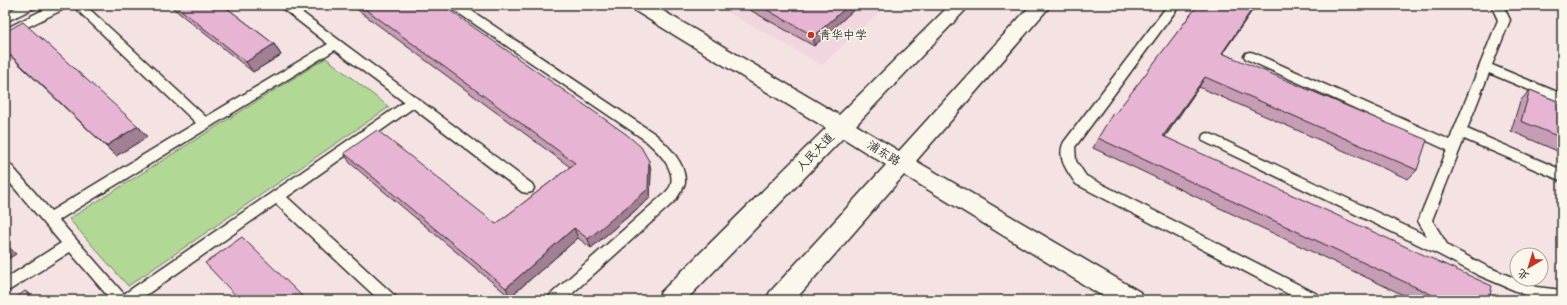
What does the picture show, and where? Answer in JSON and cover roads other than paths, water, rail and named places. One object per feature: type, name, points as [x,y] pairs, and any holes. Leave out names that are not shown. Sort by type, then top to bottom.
[{"type":"main road","name":"浦东路","points":[[639,5],[841,126],[900,164],[1131,300]]},
{"type":"main road","name":"人民大道","points":[[670,300],[961,5]]},
{"type":"main road","points":[[779,300],[1042,5]]},
{"type":"lane","points":[[5,18],[30,5]]},
{"type":"lane","points":[[5,34],[62,5]]},
{"type":"lane","points":[[78,5],[205,124]]},
{"type":"lane","points":[[284,5],[528,188]]},
{"type":"lane","points":[[454,5],[650,136],[669,155],[676,171],[678,184],[671,196],[555,300]]},
{"type":"lane","points":[[1174,5],[1069,146],[1069,162],[1081,180],[1314,300]]},
{"type":"lane","points":[[1443,250],[1425,221],[1459,131],[1504,20],[1497,5]]},
{"type":"lane","points":[[49,219],[336,44]]},
{"type":"lane","points":[[1250,56],[1453,147]]},
{"type":"lane","points":[[1485,68],[1562,99]]},
{"type":"lane","points":[[126,300],[413,102]]},
{"type":"lane","points":[[1459,131],[1562,176]]},
{"type":"lane","points":[[1208,138],[1443,250],[1534,297],[1562,297]]},
{"type":"lane","points":[[5,168],[120,300]]},
{"type":"lane","points":[[277,196],[389,300]]},
{"type":"lane","points":[[5,287],[71,244]]},
{"type":"place","name":"青华中学","points":[[811,35]]}]
